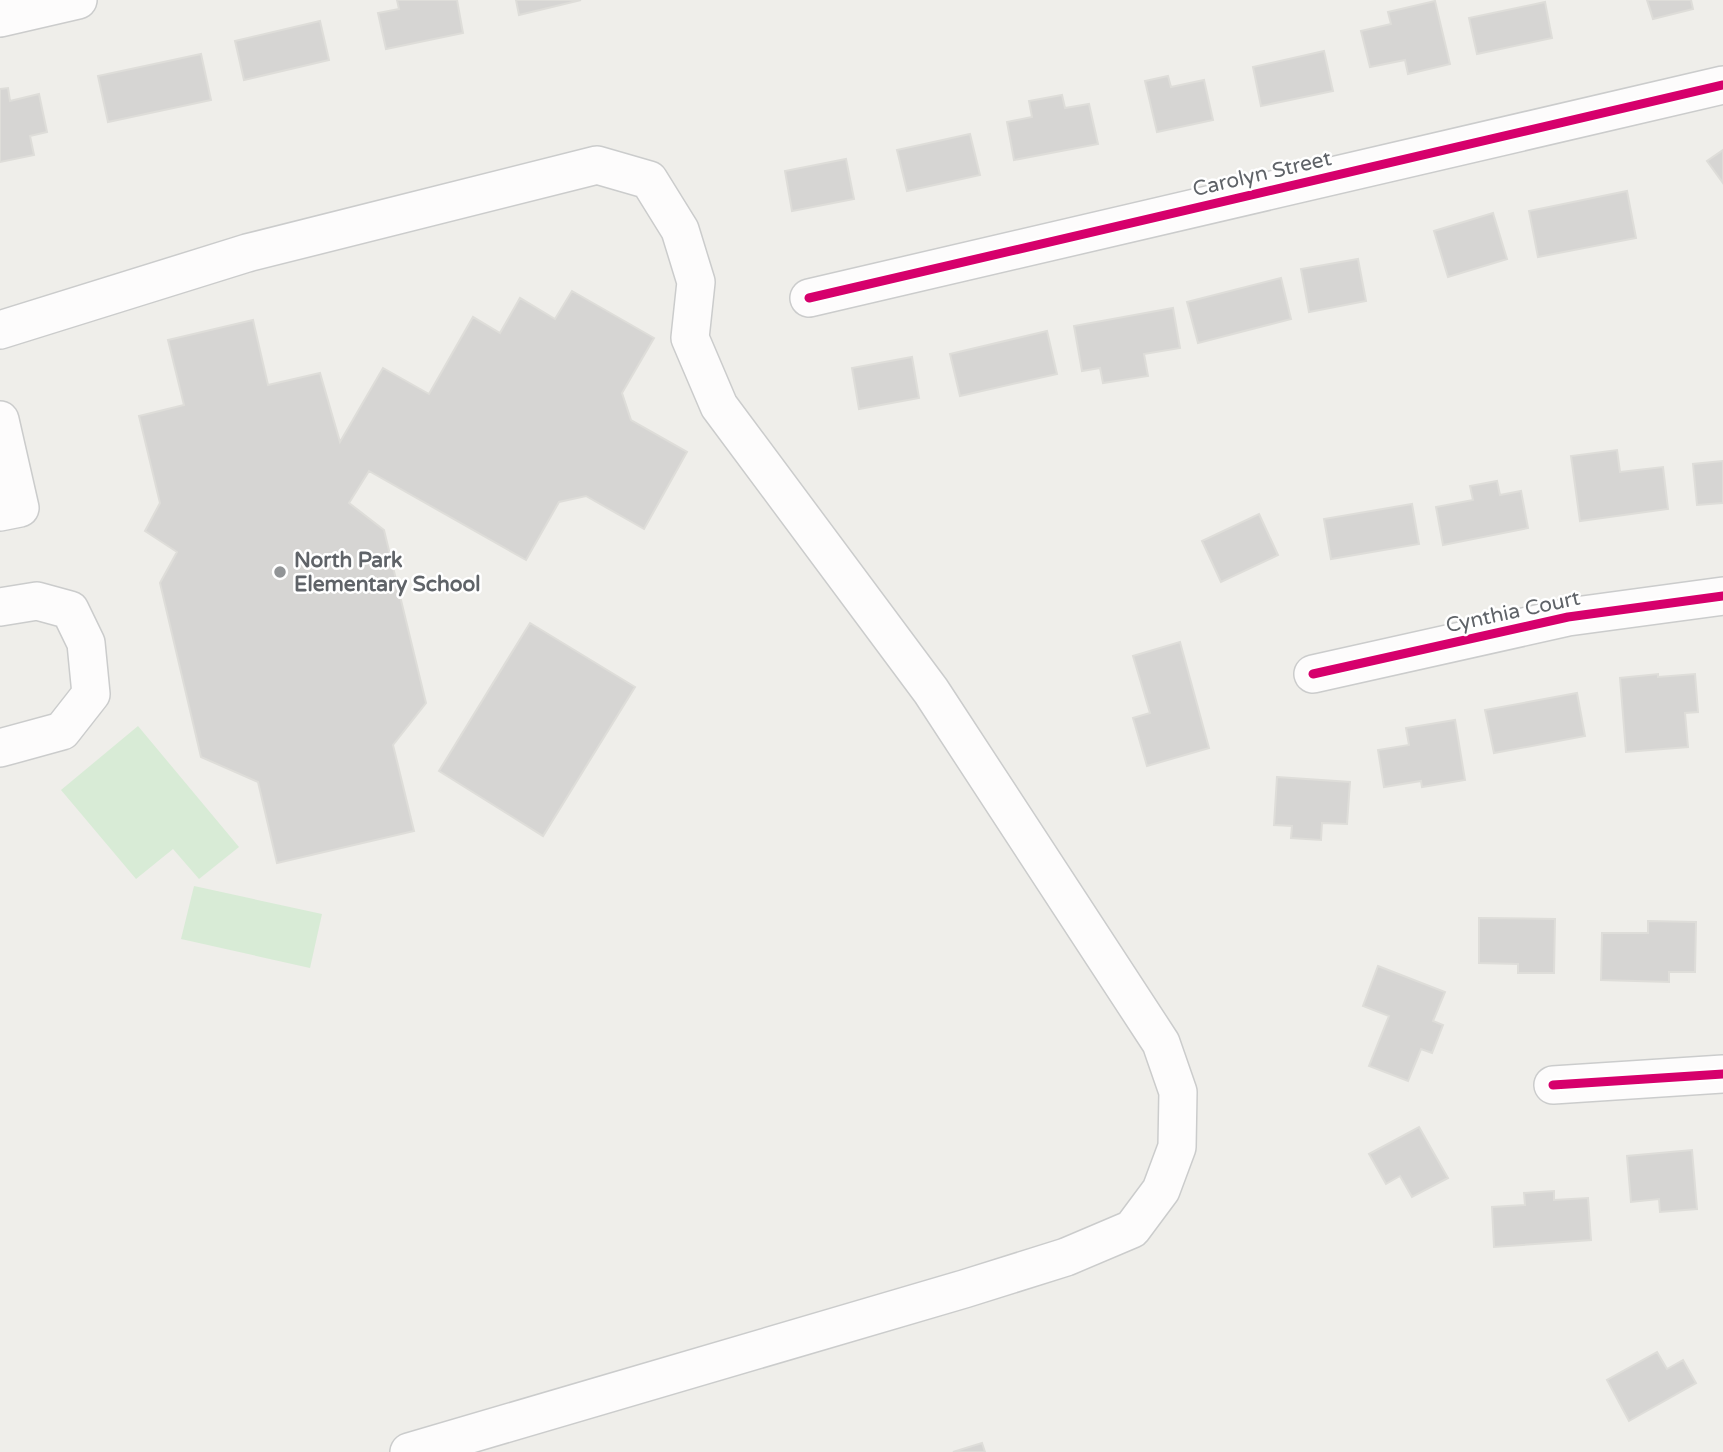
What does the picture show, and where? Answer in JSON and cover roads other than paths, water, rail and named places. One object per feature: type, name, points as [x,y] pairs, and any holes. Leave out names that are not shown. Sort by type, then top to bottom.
[{"type":"street","points":[[6,11],[78,0]]},
{"type":"street","name":"Carolyn Street","points":[[809,298],[1723,85]]},
{"type":"street","points":[[0,330],[247,253],[597,164],[649,180],[680,230],[696,282],[690,338],[719,406],[931,691],[1161,1043],[1178,1092],[1177,1147],[1161,1190],[1132,1229],[1066,1257],[964,1289],[409,1452]]},
{"type":"street","points":[[0,420],[20,508],[0,512]]},
{"type":"street","name":"Cynthia Court","points":[[1313,674],[1568,617],[1723,596]]},
{"type":"street","points":[[0,607],[37,601],[70,610],[86,643],[91,694],[62,731],[0,748]]},
{"type":"street","points":[[1553,1085],[1723,1074]]},
{"type":"place","name":"North Park Elementary School","points":[[280,572]]}]
